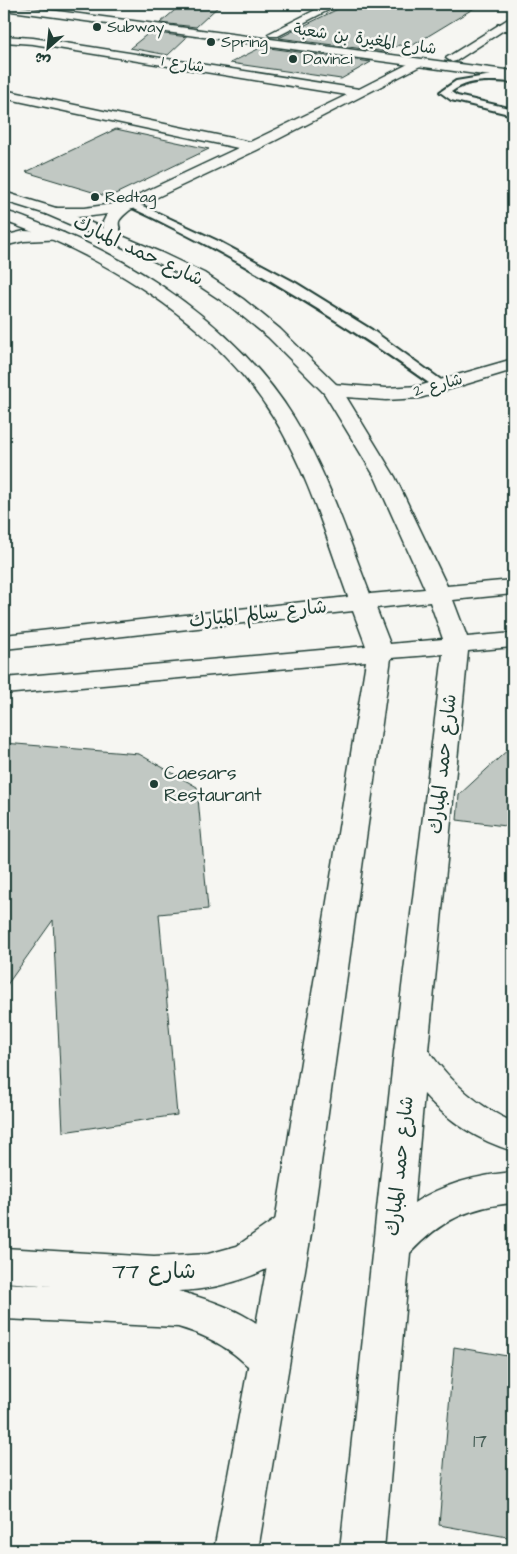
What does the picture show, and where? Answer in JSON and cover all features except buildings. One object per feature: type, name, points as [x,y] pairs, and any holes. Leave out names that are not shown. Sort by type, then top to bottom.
[{"type":"main road","name":"شارع المغيرة بن شعبة","points":[[46,4],[513,66]]},
{"type":"main road","points":[[274,34],[335,4]]},
{"type":"main road","name":"شارع المغيرة بن شعبة","points":[[4,7],[513,77]]},
{"type":"main road","points":[[452,58],[513,19]]},
{"type":"main road","name":"شارع 1","points":[[4,39],[33,41],[361,93]]},
{"type":"main road","points":[[115,237],[110,224],[118,212],[129,205],[252,147],[420,63]]},
{"type":"main road","points":[[4,94],[252,147]]},
{"type":"main road","name":"شارع حمد المبارك","points":[[4,196],[51,211],[115,237],[198,277],[237,303],[274,333],[332,390],[384,477],[438,594],[457,643],[411,1052],[362,1550]]},
{"type":"main road","points":[[51,211],[84,213],[129,205]]},
{"type":"main road","name":"شارع حمد المبارك","points":[[4,216],[58,236],[107,260],[172,301],[222,343],[255,378],[284,418],[312,471],[380,651],[293,1228],[236,1550]]},
{"type":"main road","points":[[4,241],[24,236],[58,236]]},
{"type":"main road","name":"شارع 2","points":[[332,390],[420,392],[513,364]]},
{"type":"main road","name":"شارع سالم المبارك","points":[[4,642],[513,587]]},
{"type":"main road","points":[[51,681],[62,676],[77,662],[79,655],[77,647],[62,636]]},
{"type":"main road","points":[[4,686],[457,643],[513,640]]},
{"type":"main road","points":[[411,1052],[426,1076],[447,1097],[472,1117],[513,1137]]},
{"type":"main road","points":[[392,1246],[406,1230],[423,1216],[442,1205],[484,1190],[513,1188]]},
{"type":"main road","name":"شارع 77","points":[[4,1266],[165,1275],[194,1274],[222,1268],[249,1258],[273,1245],[293,1228]]},
{"type":"main road","name":"شارع 77","points":[[4,1301],[178,1309],[204,1316],[228,1326],[250,1341],[269,1360]]},
{"type":"lane","points":[[501,27],[513,28]]},
{"type":"lane","points":[[513,77],[462,82],[445,92],[454,98],[513,112]]},
{"type":"lane","points":[[129,205],[211,240],[291,284],[366,331],[441,385]]},
{"type":"place","name":"Subway","points":[[97,27]]},
{"type":"place","name":"Spring","points":[[211,42]]},
{"type":"place","name":"Davinci","points":[[293,59]]},
{"type":"place","name":"Redtag","points":[[95,197]]},
{"type":"place","name":"Caesars Restaurant","points":[[154,784]]}]
